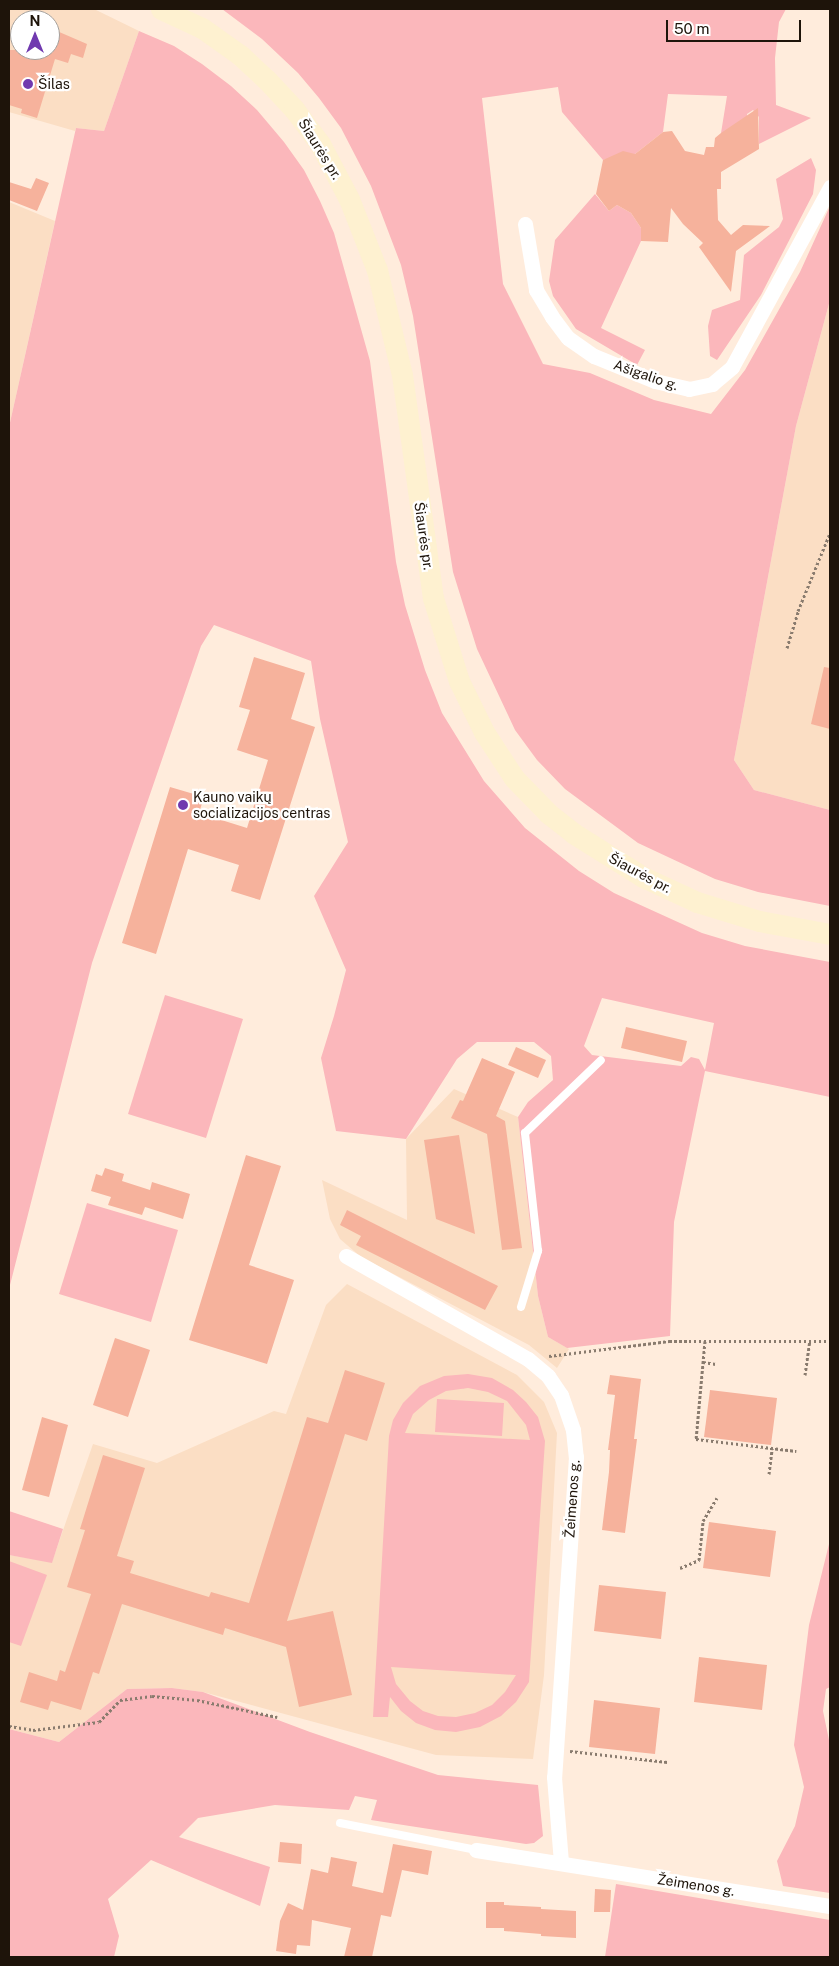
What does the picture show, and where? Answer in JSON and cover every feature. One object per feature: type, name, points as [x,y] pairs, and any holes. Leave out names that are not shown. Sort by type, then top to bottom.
[{"type":"main road","name":"Šiaurės pr.","points":[[161,9],[202,28],[240,54],[266,79],[294,109],[320,144],[349,199],[377,270],[402,375],[433,598],[459,681],[484,732],[514,778],[549,814],[573,834],[643,877],[697,902],[759,921],[830,934]]},
{"type":"street","name":"Ašigalio g.","points":[[525,224],[536,290],[568,338],[594,356],[655,381],[689,389],[712,384],[732,368],[830,187]]},
{"type":"street","name":"Žeimenos g.","points":[[346,1256],[528,1359],[548,1376],[561,1394],[573,1430],[576,1457],[555,1749],[554,1777],[561,1862]]},
{"type":"street","name":"Žeimenos g.","points":[[476,1850],[830,1906]]},
{"type":"lane","points":[[521,1307],[538,1251],[525,1133],[601,1060]]},
{"type":"lane","points":[[340,1823],[476,1850]]},
{"type":"path","points":[[787,648],[798,611],[830,533]]},
{"type":"path","points":[[528,1359],[669,1340],[830,1341]]},
{"type":"path","points":[[705,1340],[696,1439],[796,1451]]},
{"type":"path","points":[[805,1375],[810,1341]]},
{"type":"path","points":[[703,1362],[716,1364]]},
{"type":"path","points":[[769,1474],[772,1448]]},
{"type":"path","points":[[680,1568],[699,1560],[703,1521],[717,1498]]},
{"type":"path","points":[[9,1726],[32,1730],[99,1722],[120,1700],[152,1696],[197,1700],[277,1717]]},
{"type":"path","points":[[555,1749],[667,1762]]},
{"type":"shaded area","points":[[9,9],[94,9],[139,31],[104,131],[76,128],[75,131],[9,112]]},
{"type":"shaded area","points":[[222,9],[786,9],[779,22],[775,58],[776,105],[811,118],[759,144],[759,117],[753,110],[747,114],[747,133],[721,133],[727,96],[668,94],[663,132],[635,154],[603,160],[562,112],[558,87],[482,98],[503,284],[543,364],[590,373],[654,400],[711,414],[745,370],[800,272],[830,206],[830,300],[796,426],[734,760],[754,790],[830,810],[830,906],[758,892],[715,879],[638,843],[565,789],[537,760],[515,730],[477,649],[453,572],[413,316],[401,265],[371,186],[341,128],[298,73],[262,39]]},
{"type":"shaded area","points":[[139,31],[174,46],[231,86],[257,110],[284,142],[304,170],[334,233],[370,361],[396,562],[405,605],[425,670],[442,713],[484,781],[525,828],[579,871],[614,893],[702,933],[745,946],[830,962],[830,1097],[705,1071],[674,1222],[670,1336],[567,1348],[548,1337],[538,1296],[518,1117],[528,1102],[553,1080],[551,1056],[534,1042],[477,1042],[457,1059],[406,1139],[336,1131],[321,1058],[346,970],[314,896],[348,842],[320,719],[311,661],[214,625],[201,646],[92,963],[9,1289],[9,427],[76,128],[104,131]],"holes":[[[602,998],[714,1023],[705,1070],[699,1059],[691,1057],[681,1066],[592,1055],[584,1046]]]},
{"type":"shaded area","points":[[811,158],[816,170],[813,194],[761,295],[717,360],[710,356],[708,326],[712,310],[740,300],[744,255],[779,227],[783,219],[776,179]]},
{"type":"shaded area","points":[[595,194],[609,211],[617,205],[631,213],[641,228],[641,241],[601,328],[645,350],[637,365],[576,329],[553,296],[549,281],[555,240]]},
{"type":"shaded area","points":[[9,202],[55,221],[9,427]]},
{"type":"shaded area","points":[[830,300],[830,810],[754,790],[734,760],[796,426]]},
{"type":"shaded area","points":[[165,995],[243,1019],[206,1138],[128,1114]]},
{"type":"shaded area","points":[[454,1089],[518,1117],[538,1296],[548,1337],[569,1349],[557,1368],[529,1345],[361,1257],[340,1239],[330,1219],[322,1180],[407,1220],[406,1139]]},
{"type":"shaded area","points":[[87,1203],[178,1230],[151,1322],[59,1294]]},
{"type":"shaded area","points":[[347,1284],[517,1375],[544,1402],[557,1433],[544,1675],[533,1759],[436,1755],[203,1692],[172,1688],[127,1689],[59,1742],[9,1729],[9,1555],[52,1562],[93,1444],[157,1463],[274,1411],[286,1414],[326,1305]]},
{"type":"shaded area","points":[[468,1374],[492,1378],[513,1390],[538,1417],[545,1441],[529,1682],[516,1702],[501,1716],[480,1727],[456,1732],[435,1730],[416,1723],[401,1711],[390,1697],[388,1717],[373,1717],[389,1436],[393,1420],[403,1403],[420,1386],[444,1376]],"holes":[[[468,1388],[488,1392],[507,1401],[526,1425],[530,1440],[405,1433],[413,1414],[429,1400],[446,1391]],[[391,1667],[515,1675],[516,1675],[505,1692],[492,1705],[475,1713],[456,1717],[438,1716],[423,1711],[410,1701],[396,1684]]]},
{"type":"shaded area","points":[[437,1399],[504,1403],[502,1436],[435,1432]]},
{"type":"shaded area","points":[[9,1511],[63,1529],[52,1563],[9,1555]]},
{"type":"shaded area","points":[[830,1540],[830,1687],[826,1689],[823,1711],[830,1745],[830,1893],[783,1886],[777,1861],[795,1826],[804,1787],[794,1745],[809,1625]]},
{"type":"shaded area","points":[[9,1561],[47,1575],[21,1646],[9,1642]]},
{"type":"shaded area","points":[[172,1688],[203,1692],[310,1732],[438,1775],[538,1785],[543,1836],[534,1843],[526,1844],[371,1820],[377,1800],[355,1796],[349,1810],[275,1805],[198,1818],[179,1837],[270,1867],[260,1906],[151,1860],[108,1899],[119,1936],[114,1957],[9,1957],[9,1729],[59,1742],[127,1689]]},
{"type":"shaded area","points":[[616,1884],[830,1920],[830,1957],[605,1957]]},
{"type":"building","name":"Šilas","points":[[60,32],[87,44],[83,58],[71,54],[68,63],[58,60],[60,60]]},
{"type":"building","name":"Šilas","points":[[9,50],[10,60],[55,60],[37,118],[21,113],[22,109],[9,105]]},
{"type":"building","points":[[758,108],[759,149],[721,172],[721,189],[717,189],[718,220],[731,235],[743,225],[770,226],[736,251],[731,292],[699,247],[703,243],[683,224],[671,208],[668,242],[641,241],[641,228],[631,213],[617,205],[609,211],[596,194],[603,160],[623,151],[635,154],[663,132],[672,131],[685,151],[704,155],[706,147],[714,147],[715,138]]},
{"type":"building","points":[[36,178],[49,183],[37,211],[9,200],[9,182],[31,189]]},
{"type":"building","name":"Kauno vaikų socializacijos centras","points":[[254,657],[305,673],[291,719],[315,727],[260,900],[231,891],[239,865],[188,849],[156,954],[122,943],[170,787],[204,797],[199,813],[247,828],[268,760],[237,750],[250,710],[239,707]]},
{"type":"building","points":[[824,667],[830,668],[830,729],[811,724]]},
{"type":"building","points":[[626,1027],[687,1041],[682,1062],[621,1048]]},
{"type":"building","points":[[516,1047],[546,1060],[538,1078],[508,1065]]},
{"type":"building","points":[[482,1058],[515,1072],[496,1116],[505,1121],[522,1248],[502,1250],[487,1134],[451,1118],[460,1100],[463,1101]]},
{"type":"building","points":[[459,1135],[475,1234],[436,1219],[424,1140]]},
{"type":"building","points":[[246,1155],[281,1166],[249,1265],[294,1280],[267,1364],[189,1340]]},
{"type":"building","points":[[105,1168],[124,1174],[122,1181],[150,1190],[152,1182],[190,1194],[183,1219],[145,1207],[142,1215],[108,1205],[111,1197],[91,1191],[96,1174],[102,1176]]},
{"type":"building","points":[[347,1210],[498,1286],[485,1310],[356,1245],[361,1236],[340,1225]]},
{"type":"building","points":[[115,1338],[150,1350],[128,1417],[93,1405]]},
{"type":"building","points":[[345,1370],[385,1383],[367,1441],[345,1434],[287,1621],[333,1611],[352,1695],[299,1707],[286,1647],[225,1628],[223,1635],[122,1604],[99,1674],[93,1672],[81,1710],[51,1701],[48,1710],[20,1702],[29,1672],[57,1681],[60,1670],[65,1672],[91,1594],[67,1587],[85,1530],[80,1529],[103,1455],[145,1468],[117,1556],[134,1561],[130,1573],[209,1597],[211,1592],[249,1603],[307,1417],[328,1423]]},
{"type":"building","points":[[610,1375],[641,1379],[634,1439],[637,1439],[625,1533],[602,1530],[609,1472],[610,1450],[608,1450],[615,1395],[607,1394]]},
{"type":"building","points":[[710,1390],[777,1398],[771,1445],[704,1437]]},
{"type":"building","points":[[42,1417],[68,1425],[49,1497],[22,1490]]},
{"type":"building","points":[[709,1522],[776,1531],[770,1577],[703,1568]]},
{"type":"building","points":[[599,1585],[666,1592],[661,1639],[594,1631]]},
{"type":"building","points":[[699,1657],[767,1665],[762,1710],[694,1702]]},
{"type":"building","points":[[594,1700],[660,1708],[655,1754],[589,1747]]},
{"type":"building","points":[[280,1842],[302,1844],[301,1864],[278,1862]]},
{"type":"building","points":[[393,1844],[432,1851],[428,1875],[402,1870],[391,1917],[381,1915],[372,1957],[344,1957],[351,1928],[312,1920],[310,1946],[297,1945],[296,1954],[276,1951],[280,1921],[288,1903],[303,1910],[311,1869],[328,1873],[331,1857],[357,1862],[352,1886],[383,1893]]},
{"type":"building","points":[[595,1889],[611,1890],[610,1912],[594,1912]]},
{"type":"building","points":[[486,1902],[504,1902],[504,1905],[576,1911],[576,1938],[504,1931],[504,1928],[486,1928]]},
{"type":"place","name":"Šilas","points":[[28,84]]},
{"type":"place","name":"Kauno vaikų socializacijos centras","points":[[183,805]]}]
